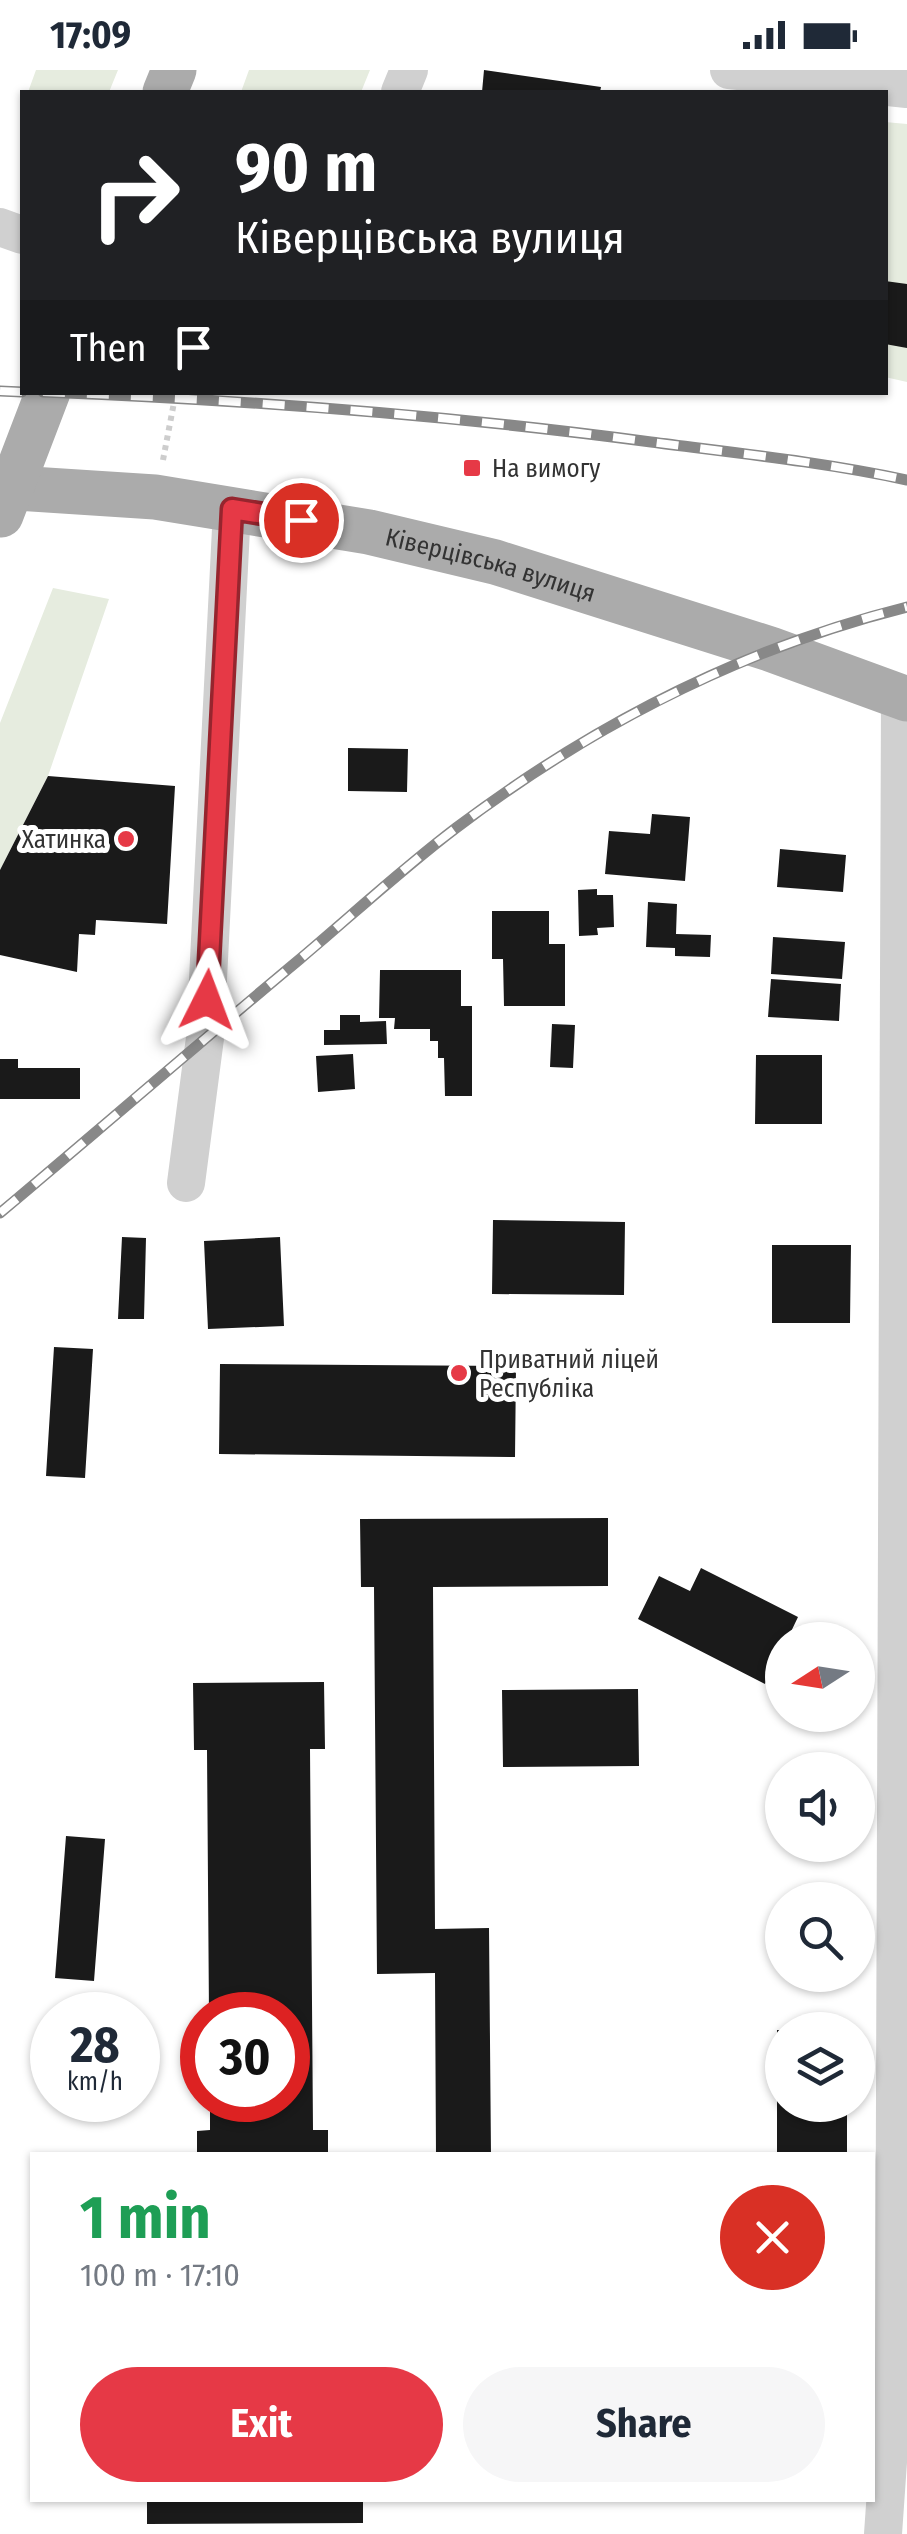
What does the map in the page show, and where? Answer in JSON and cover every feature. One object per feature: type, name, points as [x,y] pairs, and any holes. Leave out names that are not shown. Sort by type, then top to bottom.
[{"type":"main road","points":[[0,516],[47,395]]},
{"type":"main road","name":"Ківерцівська вулиця","points":[[0,487],[155,498],[369,532],[494,562],[770,649],[903,697]]},
{"type":"street","points":[[728,70],[907,89]]},
{"type":"street","points":[[186,1183],[205,1038],[232,509]]},
{"type":"street","points":[[883,2534],[894,2376],[903,697]]},
{"type":"path","points":[[155,498],[175,395]]},
{"type":"shaded area","points":[[36,70],[118,70],[110,90],[29,90]]},
{"type":"shaded area","points":[[249,70],[370,70],[362,90],[242,90]]},
{"type":"shaded area","points":[[888,122],[907,124],[907,382],[888,378]]},
{"type":"shaded area","points":[[53,588],[109,599],[48,776],[0,870],[0,723]]},
{"type":"building","points":[[484,70],[601,87],[600,90],[482,90]]},
{"type":"building","points":[[888,281],[907,284],[907,348],[888,345]]},
{"type":"building","points":[[348,748],[408,749],[407,792],[348,791]]},
{"type":"building","points":[[48,776],[175,786],[167,924],[96,920],[95,935],[79,934],[77,972],[0,955],[0,870]]},
{"type":"building","points":[[652,814],[690,817],[685,881],[605,874],[609,831],[650,834]]},
{"type":"building","points":[[780,849],[846,855],[843,892],[777,887]]},
{"type":"building","points":[[597,889],[597,895],[613,895],[614,927],[597,928],[598,935],[579,936],[578,890]]},
{"type":"building","points":[[648,902],[677,904],[676,934],[711,935],[710,957],[675,956],[675,948],[646,947]]},
{"type":"building","points":[[492,911],[549,911],[549,944],[565,944],[565,1006],[504,1006],[503,959],[492,959]]},
{"type":"building","points":[[773,937],[845,942],[842,979],[771,974]]},
{"type":"building","points":[[380,970],[461,970],[461,1006],[472,1006],[472,1096],[445,1096],[444,1058],[438,1058],[438,1041],[430,1041],[430,1029],[394,1029],[395,1018],[379,1018]]},
{"type":"building","points":[[771,979],[841,984],[839,1021],[768,1017]]},
{"type":"building","points":[[340,1015],[360,1015],[360,1022],[386,1021],[387,1044],[324,1045],[324,1030],[340,1030]]},
{"type":"building","points":[[552,1024],[575,1025],[573,1068],[550,1067]]},
{"type":"building","points":[[353,1054],[355,1089],[318,1092],[316,1056]]},
{"type":"building","points":[[756,1055],[822,1055],[822,1124],[755,1124]]},
{"type":"building","points":[[0,1059],[18,1059],[18,1068],[80,1068],[80,1099],[0,1099]]},
{"type":"building","points":[[493,1220],[625,1222],[624,1295],[492,1294]]},
{"type":"building","points":[[122,1237],[146,1238],[144,1319],[118,1319]]},
{"type":"building","points":[[280,1237],[284,1326],[208,1329],[204,1241]]},
{"type":"building","points":[[772,1245],[851,1245],[850,1323],[772,1323]]},
{"type":"building","points":[[54,1347],[93,1349],[85,1478],[46,1476]]},
{"type":"building","points":[[220,1364],[516,1366],[515,1457],[219,1454]]},
{"type":"building","points":[[608,1518],[608,1586],[433,1587],[435,1929],[489,1928],[491,2152],[436,2152],[435,1973],[377,1974],[374,1587],[361,1587],[360,1519]]},
{"type":"building","points":[[701,1568],[798,1617],[796,1622],[765,1622],[765,1684],[638,1619],[659,1576],[690,1591]]},
{"type":"building","points":[[324,1682],[325,1749],[310,1749],[313,2130],[328,2130],[328,2152],[197,2152],[197,2131],[210,2130],[210,2122],[310,2122],[310,1992],[209,1992],[207,1750],[194,1750],[193,1683]]},
{"type":"building","points":[[638,1689],[639,1766],[503,1767],[502,1690]]},
{"type":"building","points":[[66,1836],[105,1839],[94,1981],[55,1978]]},
{"type":"building","points":[[777,2122],[847,2122],[847,2152],[777,2152]]},
{"type":"building","points":[[147,2502],[363,2502],[363,2523],[147,2524]]},
{"type":"railway","points":[[0,391],[20,392]]},
{"type":"railway","points":[[108,395],[423,416],[575,432],[779,458],[907,480]]},
{"type":"railway","points":[[0,1213],[416,860],[507,791],[615,724],[728,668],[786,644],[907,607]]},
{"type":"place","name":"На вимогу","points":[[472,468]]},
{"type":"place","name":"Хатинка","points":[[126,839]]},
{"type":"place","name":"Приватний ліцей Республіка","points":[[459,1373]]},
{"type":"route","points":[[207,1000],[232,509],[301,520]]}]
